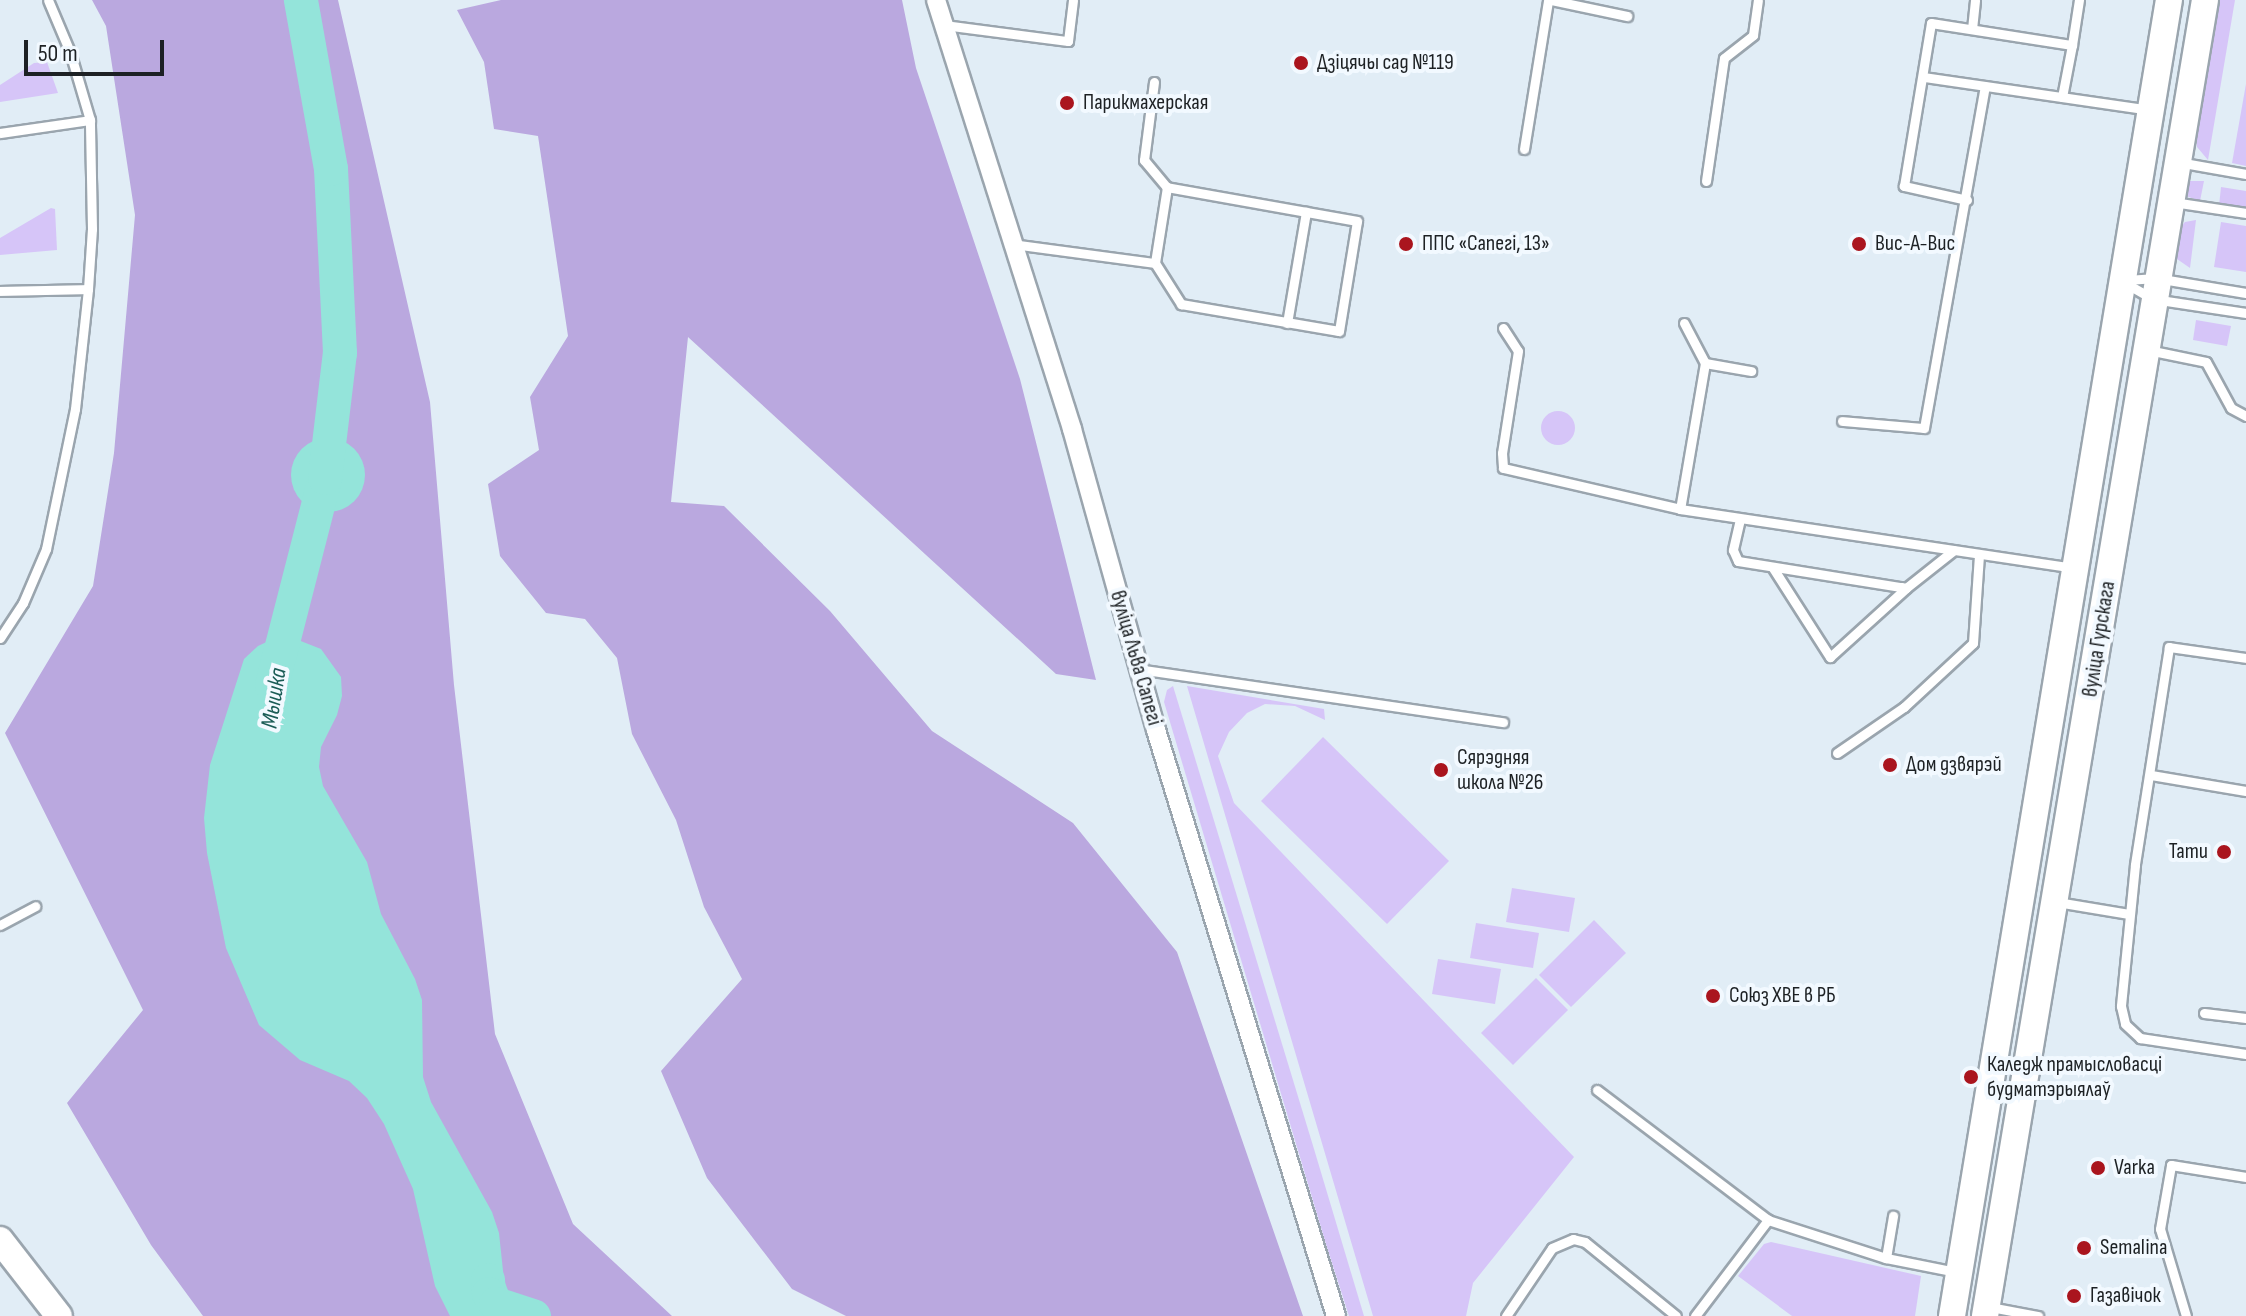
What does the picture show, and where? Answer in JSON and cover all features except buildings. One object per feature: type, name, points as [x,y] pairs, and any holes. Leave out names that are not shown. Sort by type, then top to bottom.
[{"type":"main road","name":"вуліца Гурскага","points":[[2169,0],[1953,1308],[1986,1311],[2144,349],[2205,0]]},
{"type":"main road","points":[[2150,110],[2184,115]]},
{"type":"main road","points":[[2076,568],[2109,573]]},
{"type":"main road","points":[[2026,870],[2033,885],[2054,902]]},
{"type":"main road","points":[[0,1240],[59,1316]]},
{"type":"main road","points":[[1959,1272],[1991,1278]]},
{"type":"street","name":"вуліца Льва Сапегі","points":[[936,0],[1072,429],[1138,669],[1336,1316]]},
{"type":"lane","points":[[0,638],[23,603],[46,549],[75,409],[88,289],[93,181],[90,120],[70,52],[48,0]]},
{"type":"lane","points":[[944,25],[1068,41],[1073,0]]},
{"type":"lane","points":[[1524,149],[1549,0],[1627,16]]},
{"type":"lane","points":[[1706,181],[1724,58],[1753,35],[1758,0]]},
{"type":"lane","points":[[1972,29],[1975,0]]},
{"type":"lane","points":[[2062,97],[2079,0]]},
{"type":"lane","points":[[1967,200],[1904,186],[1931,23],[2072,45]]},
{"type":"lane","points":[[1924,77],[2150,110]]},
{"type":"lane","points":[[1154,82],[1144,160],[1167,187],[1357,221],[1339,331],[1181,304],[1155,263],[1167,187]]},
{"type":"lane","points":[[1842,421],[1924,428],[1985,86]]},
{"type":"lane","points":[[0,133],[90,120]]},
{"type":"lane","points":[[2176,161],[2246,174]]},
{"type":"lane","points":[[2169,202],[2246,213]]},
{"type":"lane","points":[[1287,323],[1306,212]]},
{"type":"lane","points":[[1011,244],[1155,263]]},
{"type":"lane","points":[[2121,280],[2246,313]]},
{"type":"lane","points":[[2121,280],[2155,289],[2246,293]]},
{"type":"lane","points":[[0,291],[88,289]]},
{"type":"lane","points":[[1680,509],[1705,363],[1684,323]]},
{"type":"lane","points":[[1503,328],[1518,351],[1502,453],[1503,468],[1680,509],[2076,568]]},
{"type":"lane","points":[[2144,349],[2206,362],[2231,408],[2246,416]]},
{"type":"lane","points":[[1705,363],[1751,371]]},
{"type":"lane","points":[[1740,519],[1733,550],[1738,561],[1906,588]]},
{"type":"lane","points":[[1773,568],[1830,657],[1906,588],[1954,550]]},
{"type":"lane","points":[[1837,753],[1904,707],[1973,643],[1979,554]]},
{"type":"lane","points":[[2246,658],[2169,647],[2129,914],[2121,1006],[2122,1016],[2132,1034],[2140,1038],[2246,1054]]},
{"type":"lane","points":[[1138,669],[1503,722]]},
{"type":"lane","points":[[2151,775],[2246,791]]},
{"type":"lane","points":[[2054,902],[2129,914]]},
{"type":"lane","points":[[0,925],[35,906]]},
{"type":"lane","points":[[2204,1013],[2246,1018]]},
{"type":"lane","points":[[1597,1090],[1768,1220],[1886,1258],[1959,1272]]},
{"type":"lane","points":[[2186,1316],[2160,1229],[2171,1165],[2246,1177]]},
{"type":"lane","points":[[1886,1258],[1893,1216]]},
{"type":"lane","points":[[1695,1316],[1768,1220]]},
{"type":"lane","points":[[1506,1316],[1552,1248],[1573,1239],[1585,1242],[1676,1316]]},
{"type":"lane","points":[[1986,1311],[2038,1316]]},
{"type":"shaded area","points":[[92,0],[338,0],[430,402],[454,685],[495,1034],[573,1224],[672,1316],[203,1316],[151,1245],[67,1103],[143,1010],[5,733],[93,586],[114,453],[135,215],[106,26]]},
{"type":"shaded area","points":[[501,0],[902,0],[916,68],[1020,379],[1096,680],[1056,674],[688,337],[671,502],[724,506],[830,611],[932,731],[1073,823],[1177,952],[1303,1316],[846,1316],[792,1289],[707,1178],[661,1071],[742,979],[704,907],[676,820],[632,734],[617,658],[585,619],[546,613],[500,556],[488,484],[539,450],[530,397],[568,336],[538,136],[494,129],[484,62],[457,10]]},
{"type":"shaded area","points":[[2218,0],[2235,0],[2208,160],[2197,147],[2195,135]]},
{"type":"shaded area","points":[[47,62],[58,93],[0,102],[0,85],[34,63]]},
{"type":"shaded area","points":[[2246,84],[2246,166],[2232,163]]},
{"type":"shaded area","points":[[2190,181],[2204,181],[2200,201],[2186,196],[2185,188]]},
{"type":"shaded area","points":[[2221,187],[2246,191],[2246,209],[2219,206]]},
{"type":"shaded area","points":[[51,208],[55,209],[57,250],[0,255],[0,238]]},
{"type":"shaded area","points":[[2196,220],[2190,268],[2177,259],[2174,249],[2179,229],[2185,222]]},
{"type":"shaded area","points":[[2221,222],[2246,226],[2246,272],[2214,267]]},
{"type":"shaded area","points":[[2196,320],[2231,326],[2227,346],[2193,340]]},
{"type":"shaded area","points":[[1558,411],[1570,416],[1575,428],[1570,440],[1558,445],[1546,440],[1541,428],[1546,416]]},
{"type":"shaded area","points":[[1173,686],[1364,1316],[1349,1316],[1326,1244],[1164,702],[1167,690]]},
{"type":"shaded area","points":[[1187,686],[1324,709],[1325,720],[1295,706],[1265,704],[1247,713],[1229,732],[1218,756],[1234,803],[1574,1157],[1473,1283],[1466,1316],[1373,1316]]},
{"type":"shaded area","points":[[1323,737],[1449,861],[1387,924],[1261,801]]},
{"type":"shaded area","points":[[1512,888],[1575,898],[1569,932],[1506,922]]},
{"type":"shaded area","points":[[1594,920],[1626,953],[1571,1007],[1539,975]]},
{"type":"shaded area","points":[[1476,923],[1539,933],[1533,968],[1470,958]]},
{"type":"shaded area","points":[[1438,959],[1501,969],[1495,1004],[1432,994]]},
{"type":"shaded area","points":[[1536,978],[1568,1010],[1513,1065],[1481,1033]]},
{"type":"shaded area","points":[[1771,1242],[1921,1276],[1915,1316],[1792,1316],[1738,1276],[1764,1244]]},
{"type":"water","points":[[328,438],[342,441],[354,449],[362,461],[365,475],[362,489],[354,501],[342,509],[328,512],[314,509],[302,501],[294,489],[291,475],[294,461],[302,449],[314,441]]},
{"type":"water","points":[[293,638],[321,649],[341,677],[342,696],[337,715],[321,747],[319,767],[323,786],[367,862],[381,914],[415,979],[422,1000],[423,1077],[431,1102],[492,1212],[499,1233],[504,1280],[518,1316],[450,1316],[435,1286],[413,1189],[384,1124],[367,1098],[349,1081],[300,1060],[259,1025],[226,948],[207,853],[204,818],[210,765],[244,659],[258,646],[273,639]]},
{"type":"waterway","name":"Мышка","points":[[272,685],[325,478],[340,353],[331,169],[301,0]]},
{"type":"waterway","name":"Мышка","points":[[488,1280],[489,1294],[496,1304],[534,1316]]},
{"type":"place","name":"Дзіцячы сад №119","points":[[1301,63]]},
{"type":"place","name":"Парикмахерская","points":[[1067,103]]},
{"type":"place","name":"ППС «Сапегі, 13»","points":[[1406,244]]},
{"type":"place","name":"Вис-А-Вис","points":[[1859,244]]},
{"type":"place","name":"Дом дзвярэй","points":[[1890,765]]},
{"type":"place","name":"Сярэдняя школа №26","points":[[1441,770]]},
{"type":"place","name":"Тати","points":[[2224,852]]},
{"type":"place","name":"Союз ХВЕ в РБ","points":[[1713,996]]},
{"type":"place","name":"Каледж прамысловасці будматэрыялаў","points":[[1971,1077]]},
{"type":"place","name":"Varka","points":[[2098,1168]]},
{"type":"place","name":"Semalina","points":[[2084,1248]]},
{"type":"place","name":"Газавічок","points":[[2074,1296]]}]
